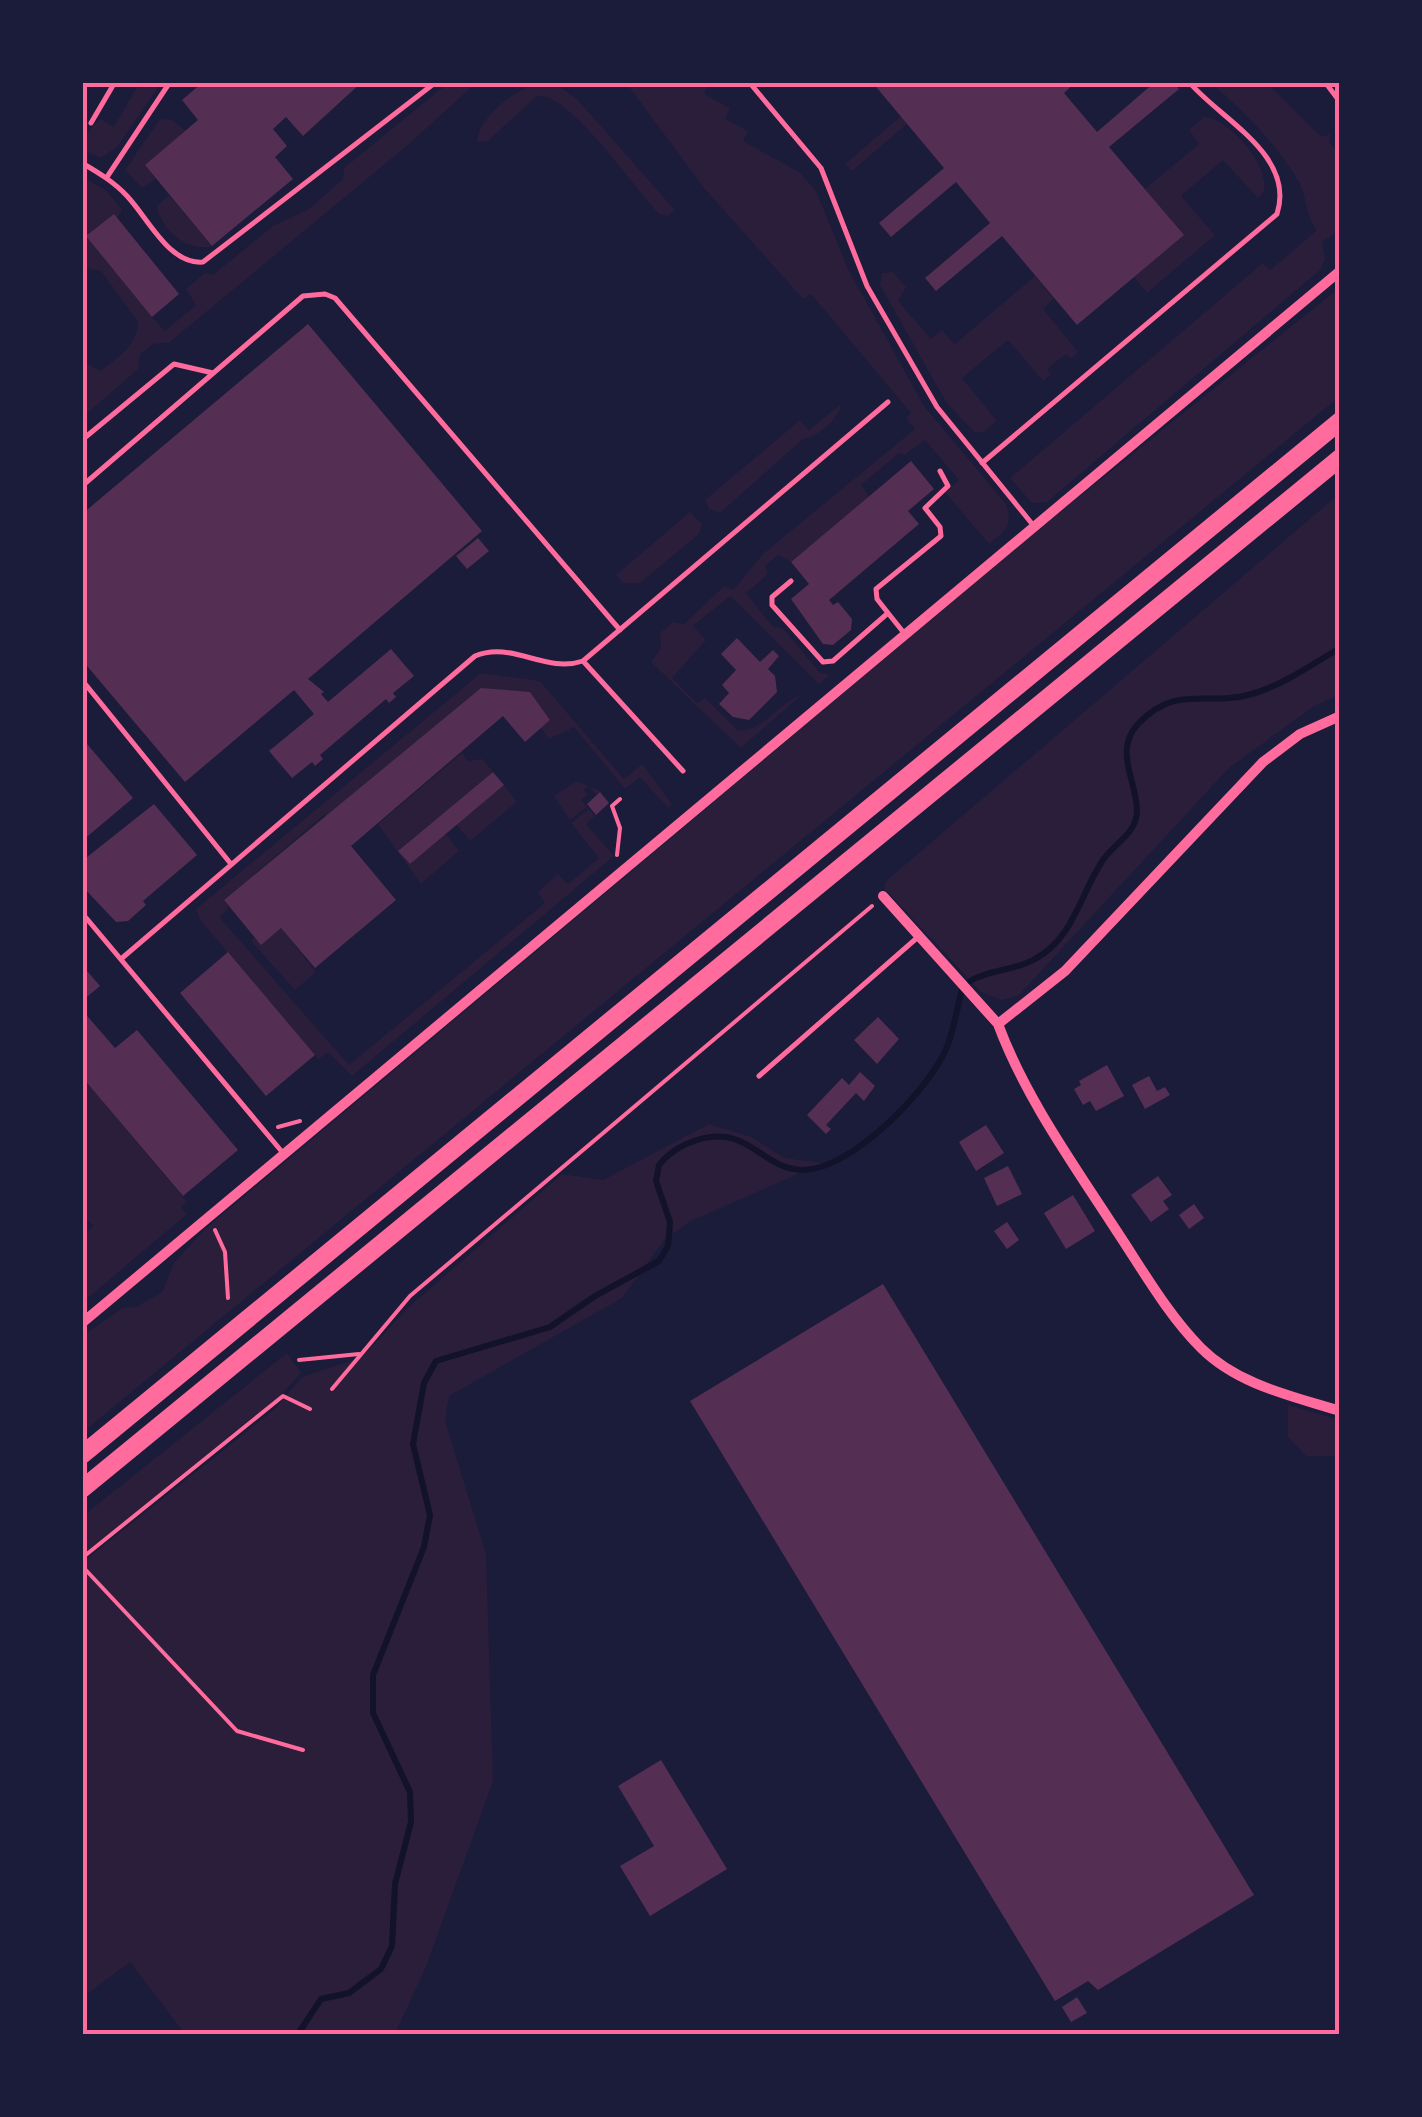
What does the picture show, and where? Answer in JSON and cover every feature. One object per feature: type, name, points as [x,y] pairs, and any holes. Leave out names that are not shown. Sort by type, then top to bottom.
[{"type":"highway","points":[[82,1455],[1340,421]]},
{"type":"highway","points":[[82,1489],[1340,458]]},
{"type":"street","points":[[82,1323],[1340,270]]},
{"type":"street","points":[[998,1024],[1065,971],[1263,762],[1300,734],[1340,716]]},
{"type":"street","points":[[883,896],[998,1024],[1008,1050],[1068,1156],[1152,1284],[1202,1350],[1256,1386],[1340,1411]]},
{"type":"lane","points":[[91,123],[114,82]]},
{"type":"lane","points":[[106,177],[170,82]]},
{"type":"lane","points":[[82,162],[106,177],[178,256],[203,262],[436,82]]},
{"type":"lane","points":[[749,82],[821,168],[867,286],[937,408],[1033,525]]},
{"type":"lane","points":[[982,463],[1277,214],[1282,200],[1276,172],[1236,123],[1189,82]]},
{"type":"lane","points":[[1326,82],[1340,102]]},
{"type":"lane","points":[[82,486],[303,296],[335,298],[620,630]]},
{"type":"lane","points":[[82,440],[174,364],[213,373]]},
{"type":"lane","points":[[121,959],[474,656],[501,650],[550,665],[566,667],[584,661],[888,402]]},
{"type":"lane","points":[[904,633],[877,600],[876,589],[940,536],[940,527],[925,508],[949,484],[940,472]]},
{"type":"lane","points":[[791,581],[772,596],[772,604],[823,662],[833,661],[888,613]]},
{"type":"lane","points":[[584,661],[683,772]]},
{"type":"lane","points":[[82,680],[232,864]]},
{"type":"lane","points":[[82,913],[283,1154]]},
{"type":"lane","points":[[759,1076],[920,935]]},
{"type":"path","points":[[332,1389],[410,1296],[883,896]]},
{"type":"path","points":[[205,1219],[222,1242],[228,1298]]},
{"type":"path","points":[[299,1360],[359,1354]]},
{"type":"path","points":[[82,1558],[283,1396],[310,1410]]},
{"type":"path","points":[[82,1566],[237,1730],[303,1750]]},
{"type":"shaded area","points":[[140,82],[161,83],[117,147],[101,158],[85,151],[86,137],[94,125],[101,119],[114,127]]},
{"type":"shaded area","points":[[448,83],[476,83],[409,144],[170,342],[153,344],[140,354],[138,369],[83,417],[83,361],[100,371],[130,345],[138,322],[101,271],[83,267],[83,190],[88,180],[107,191],[122,210],[117,218],[152,317],[165,331],[196,305],[186,289],[205,273],[213,275],[273,226],[309,209],[343,179],[344,168]]},
{"type":"shaded area","points":[[537,83],[560,87],[577,99],[675,210],[668,216],[659,214],[583,125],[550,99],[537,96],[488,141],[477,141],[484,122],[499,106]]},
{"type":"shaded area","points":[[619,83],[708,84],[704,94],[730,108],[725,119],[748,131],[743,141],[799,172],[816,191],[848,269],[924,406],[1008,511],[1007,527],[989,544],[945,492],[959,480],[925,440],[905,455],[899,453],[861,485],[869,497],[791,562],[778,555],[765,566],[768,574],[746,593],[773,627],[783,628],[819,672],[830,675],[819,684],[730,596],[693,626],[706,640],[672,678],[697,703],[705,698],[737,730],[755,727],[801,695],[741,748],[651,662],[661,648],[660,633],[673,622],[684,624],[724,586],[733,590],[764,553],[915,429],[906,418],[911,413],[811,294],[803,299],[704,188],[630,88]]},
{"type":"shaded area","points":[[1210,83],[1267,83],[1317,133],[1325,137],[1330,133],[1329,142],[1339,153],[1339,231],[1322,242],[1325,260],[1320,270],[1047,502],[1032,503],[1010,478],[1263,263],[1270,270],[1317,230],[1289,166],[1246,115]]},
{"type":"shaded area","points":[[901,116],[907,124],[852,171],[845,164]]},
{"type":"shaded area","points":[[1204,117],[1225,126],[1246,145],[1261,169],[1264,191],[1258,198],[1223,160],[1181,196],[1215,235],[1147,293],[1134,277],[1183,235],[1145,189],[1199,144],[1189,130]]},
{"type":"shaded area","points":[[160,119],[172,120],[186,131],[145,165],[156,179],[142,188],[125,170]]},
{"type":"shaded area","points":[[169,195],[212,246],[194,246],[169,231],[157,206]]},
{"type":"shaded area","points":[[893,272],[906,287],[898,301],[931,339],[942,330],[955,344],[1035,276],[1054,299],[1043,309],[1078,352],[1071,359],[1066,354],[1047,369],[1051,374],[1043,381],[1008,340],[962,378],[997,421],[984,432],[974,432],[946,402],[880,285],[882,273]]},
{"type":"shaded area","points":[[1339,288],[1339,397],[83,1432],[83,1336],[122,1308],[136,1307],[162,1292],[174,1263],[205,1229],[1038,530]]},
{"type":"shaded area","points":[[841,404],[827,426],[803,439],[720,513],[709,509],[705,500],[800,420],[809,430]]},
{"type":"shaded area","points":[[1339,494],[1339,695],[1314,706],[1229,768],[1018,996],[1001,1000],[981,992],[885,889],[885,882]]},
{"type":"shaded area","points":[[690,512],[702,524],[699,534],[640,583],[623,583],[616,575]]},
{"type":"shaded area","points":[[481,673],[540,681],[624,779],[642,764],[672,804],[668,808],[640,777],[625,789],[574,727],[549,739],[541,728],[550,720],[530,693],[327,818],[324,815],[224,900],[229,907],[220,918],[349,1065],[545,903],[538,892],[558,874],[568,884],[599,858],[571,823],[589,809],[595,816],[586,824],[614,856],[352,1076],[328,1052],[319,1059],[315,1055],[200,920],[196,909]]},
{"type":"shaded area","points":[[462,753],[468,761],[483,759],[493,772],[399,850],[410,864],[445,833],[459,851],[421,884],[378,824]]},
{"type":"shaded area","points":[[577,781],[589,786],[584,790],[588,795],[581,800],[587,807],[570,820],[554,796]]},
{"type":"shaded area","points":[[504,785],[517,802],[470,841],[456,824]]},
{"type":"shaded area","points":[[281,928],[316,972],[295,990],[250,940]]},
{"type":"shaded area","points":[[82,1077],[187,1202],[181,1207],[187,1214],[83,1302],[83,1236],[93,1226],[83,1214]]},
{"type":"shaded area","points":[[709,1124],[751,1137],[785,1158],[823,1163],[691,1221],[665,1239],[622,1298],[449,1396],[445,1421],[486,1554],[493,1781],[426,1967],[395,2034],[185,2034],[130,1962],[83,1997],[83,1562],[275,1409],[302,1377],[362,1357],[410,1306],[562,1174],[603,1180]]},
{"type":"shaded area","points":[[287,1353],[301,1373],[282,1394],[83,1554],[83,1516]]},
{"type":"shaded area","points":[[1288,1405],[1339,1420],[1339,1456],[1306,1456],[1288,1437]]},
{"type":"building","points":[[203,82],[362,82],[303,136],[286,117],[273,129],[287,146],[275,157],[293,179],[212,246],[145,165],[198,120],[182,100]]},
{"type":"building","points":[[872,82],[1076,82],[1064,93],[1097,132],[1155,82],[1173,82],[1179,89],[1109,147],[1184,235],[1077,325],[1002,236],[936,291],[925,278],[990,223],[956,182],[891,237],[879,223],[944,168]]},
{"type":"building","points":[[114,214],[179,294],[152,317],[86,236]]},
{"type":"building","points":[[308,324],[482,531],[308,679],[324,692],[321,694],[328,702],[391,649],[414,676],[393,693],[396,697],[389,703],[386,699],[320,755],[323,759],[315,766],[312,762],[292,778],[269,751],[314,714],[294,690],[185,782],[82,660],[82,514]]},
{"type":"building","points":[[911,461],[934,489],[908,511],[919,524],[829,600],[833,605],[838,602],[852,619],[851,630],[833,645],[823,644],[791,599],[809,584],[791,562]]},
{"type":"building","points":[[478,538],[489,551],[467,569],[456,556]]},
{"type":"building","points":[[737,638],[760,662],[773,650],[779,656],[768,669],[775,676],[777,692],[749,720],[733,717],[719,704],[729,693],[722,685],[736,670],[721,654]]},
{"type":"building","points":[[481,688],[530,692],[550,720],[525,742],[503,716],[351,846],[396,900],[315,968],[281,928],[261,945],[224,900]]},
{"type":"building","points":[[82,738],[133,798],[82,841]]},
{"type":"building","points":[[493,772],[504,785],[410,864],[398,851]]},
{"type":"building","points":[[600,792],[609,803],[596,815],[587,804]]},
{"type":"building","points":[[154,804],[197,855],[143,901],[146,905],[128,921],[116,922],[82,886],[82,861]]},
{"type":"building","points":[[228,952],[315,1055],[266,1096],[180,993]]},
{"type":"building","points":[[82,965],[100,986],[82,1001]]},
{"type":"building","points":[[82,1010],[115,1048],[137,1030],[238,1150],[183,1196],[82,1077]]},
{"type":"building","points":[[878,1017],[899,1039],[877,1064],[854,1040]]},
{"type":"building","points":[[1107,1065],[1124,1096],[1096,1111],[1090,1101],[1083,1105],[1074,1089],[1081,1085],[1079,1081]]},
{"type":"building","points":[[860,1072],[875,1086],[864,1101],[856,1093],[826,1125],[831,1129],[826,1134],[807,1115],[842,1078],[849,1085]]},
{"type":"building","points":[[1149,1076],[1157,1091],[1165,1087],[1170,1095],[1145,1109],[1132,1085]]},
{"type":"building","points":[[986,1125],[1004,1153],[976,1171],[959,1142]]},
{"type":"building","points":[[1008,1166],[1022,1194],[997,1206],[984,1178]]},
{"type":"building","points":[[1158,1176],[1172,1195],[1163,1201],[1169,1209],[1151,1222],[1131,1195]]},
{"type":"building","points":[[1073,1195],[1095,1231],[1066,1249],[1044,1213]]},
{"type":"building","points":[[1194,1204],[1204,1218],[1189,1229],[1179,1215]]},
{"type":"building","points":[[1007,1222],[1019,1240],[1007,1249],[994,1231]]},
{"type":"building","points":[[883,1284],[1254,1895],[1098,1990],[1088,1981],[1055,2001],[690,1401]]},
{"type":"building","points":[[661,1760],[727,1869],[650,1916],[620,1866],[654,1846],[618,1786]]},
{"type":"building","points":[[1077,1997],[1087,2013],[1071,2022],[1062,2007]]},
{"type":"waterway","points":[[970,981],[1035,959],[1068,927],[1103,860],[1129,833],[1136,819],[1127,745],[1138,724],[1152,711],[1179,700],[1252,694],[1297,674],[1340,648]]},
{"type":"waterway","points":[[298,2034],[321,1999],[349,1993],[381,1969],[392,1946],[395,1884],[411,1822],[410,1792],[373,1713],[373,1675],[424,1547],[430,1515],[413,1444],[424,1383],[436,1361],[550,1327],[595,1296],[659,1261],[668,1246],[670,1222],[656,1181],[659,1165],[681,1147],[697,1140],[730,1138],[776,1163],[803,1170],[822,1167],[865,1143],[906,1106],[937,1066],[949,1042],[962,989]]}]
